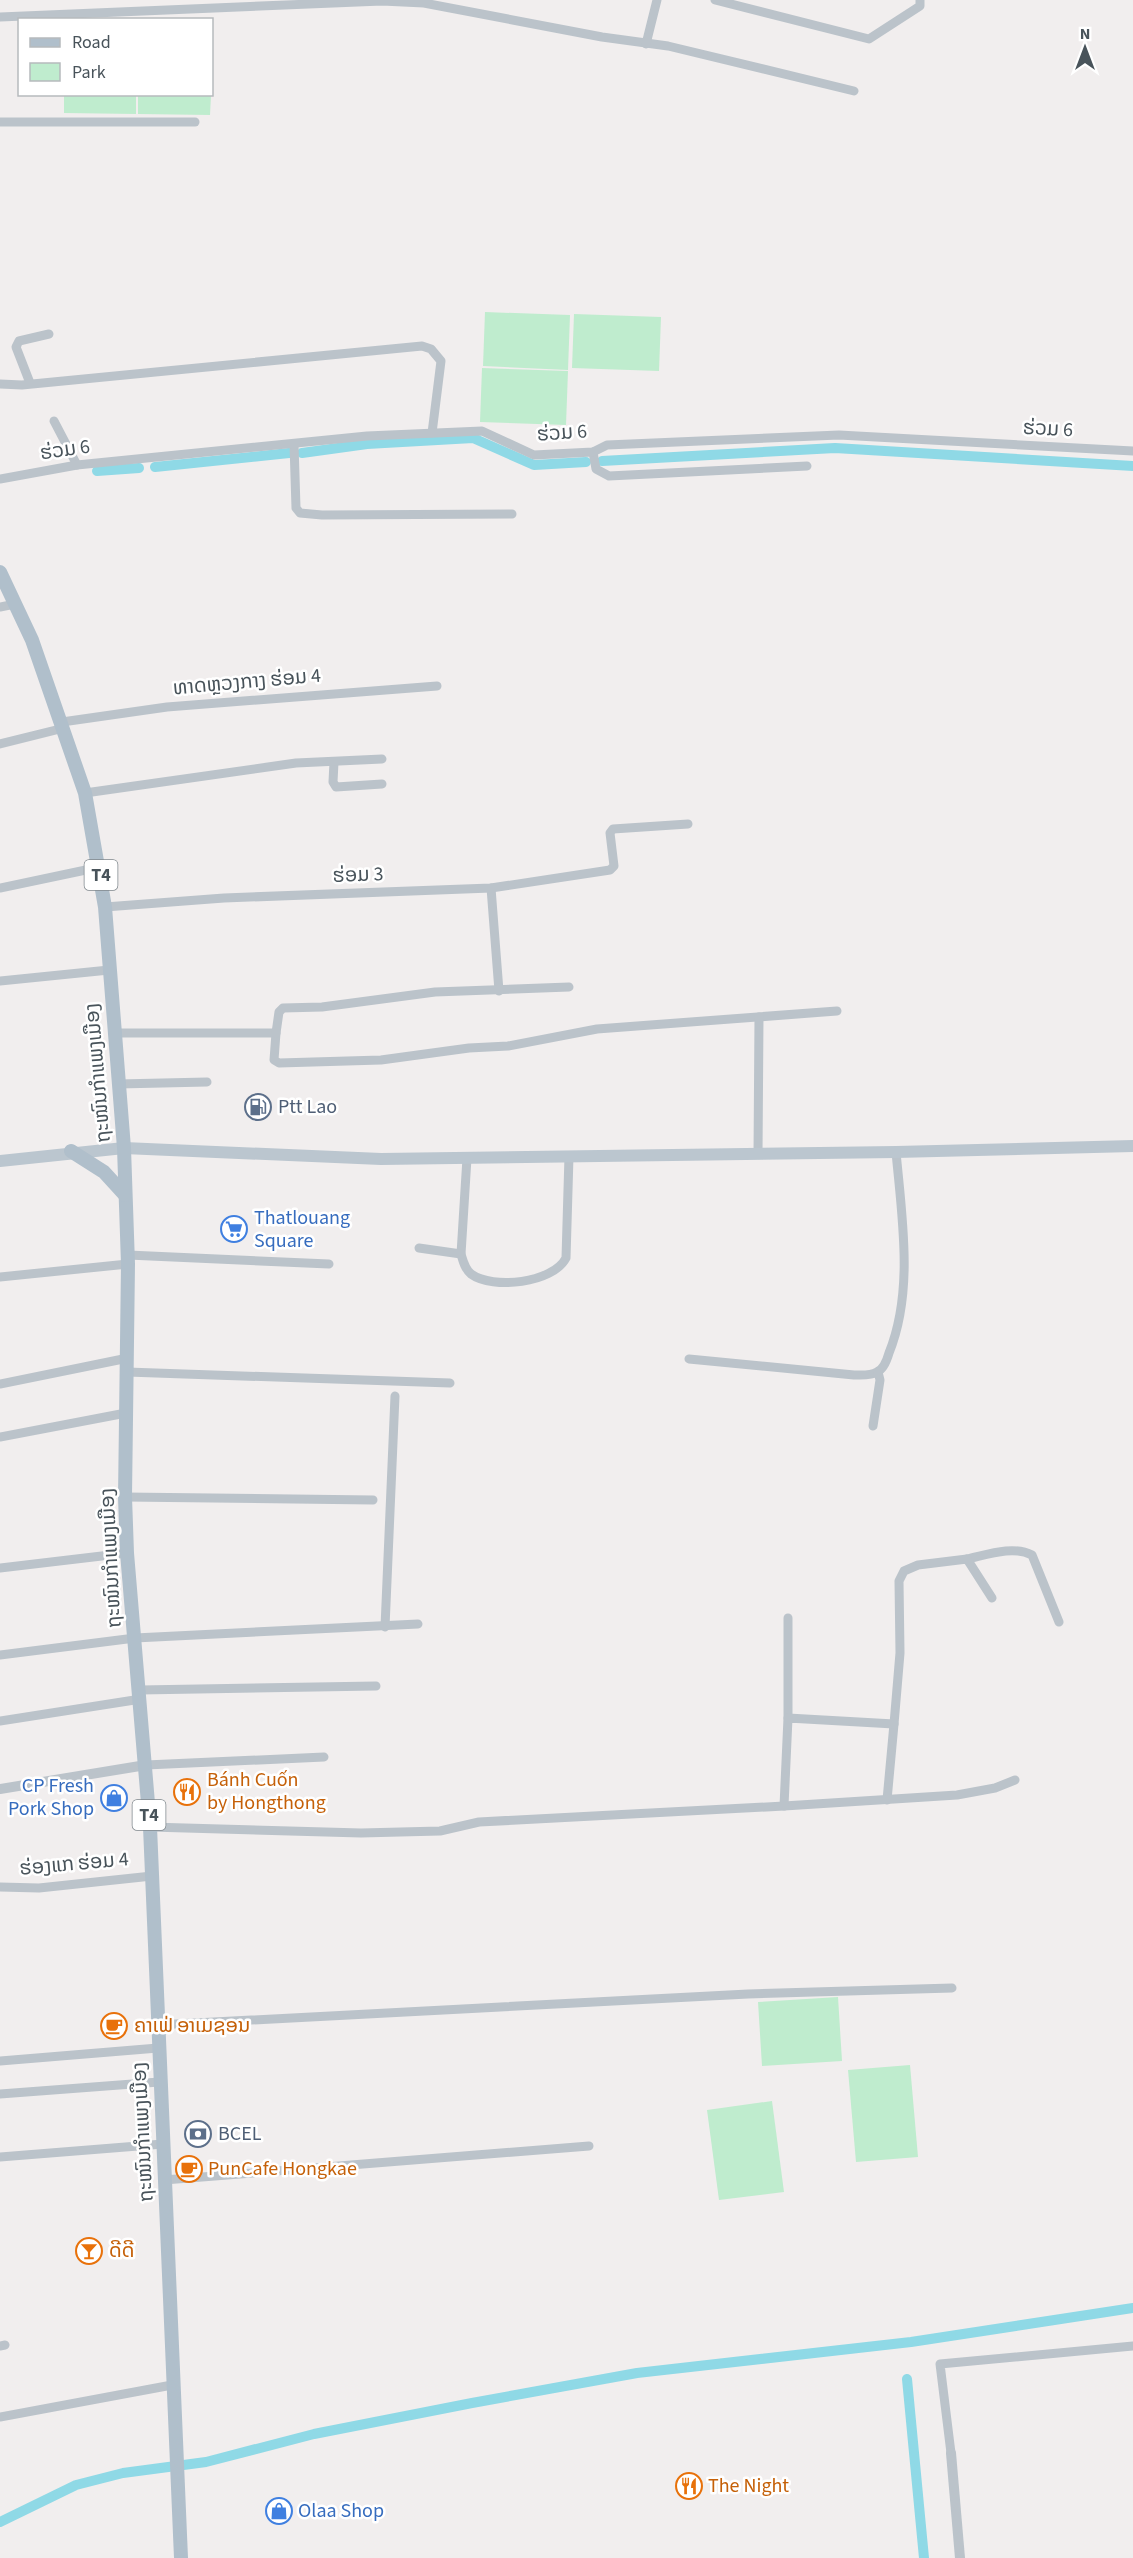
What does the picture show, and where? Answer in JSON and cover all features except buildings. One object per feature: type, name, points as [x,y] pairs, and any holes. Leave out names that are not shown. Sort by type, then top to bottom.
[{"type":"main road","name":"ຖະໜົນກຳແພງເມືອງ","points":[[0,572],[63,725],[85,793],[100,867],[105,907],[124,1148],[128,1260],[125,1497],[127,1553],[150,1827],[159,2082],[181,2558]]},
{"type":"main road","points":[[0,1161],[71,1151],[124,1148],[381,1159],[896,1152],[1133,1146]]},
{"type":"main road","points":[[71,1151],[104,1172],[125,1195]]},
{"type":"street","points":[[646,44],[657,0]]},
{"type":"street","points":[[715,0],[869,39],[920,6],[921,0]]},
{"type":"street","points":[[0,17],[382,1],[425,2],[646,44],[854,91]]},
{"type":"street","points":[[0,122],[195,122]]},
{"type":"street","points":[[30,383],[16,347],[19,341],[49,334]]},
{"type":"street","points":[[0,384],[422,346],[431,349],[441,361],[432,433]]},
{"type":"street","points":[[54,421],[77,465]]},
{"type":"street","name":"ຮ່ວມ 6","points":[[0,479],[77,465],[294,444],[483,431],[534,455],[593,452],[607,445],[839,435],[1133,452]]},
{"type":"street","points":[[294,444],[296,508],[300,513],[322,515],[512,514]]},
{"type":"street","points":[[593,452],[596,469],[609,476],[807,466]]},
{"type":"street","points":[[0,607],[15,604]]},
{"type":"street","name":"ທາດຫຼວງກາງ ຮ່ອມ 4","points":[[0,744],[63,725],[167,707],[437,686]]},
{"type":"street","points":[[85,793],[296,763],[382,759]]},
{"type":"street","points":[[334,762],[333,782],[336,787],[382,784]]},
{"type":"street","name":"ຮ່ອມ 3","points":[[105,907],[224,898],[491,888],[610,870],[614,866],[610,833],[613,829],[688,824]]},
{"type":"street","points":[[0,888],[100,867]]},
{"type":"street","points":[[491,888],[499,991]]},
{"type":"street","points":[[0,981],[109,970]]},
{"type":"street","points":[[569,987],[435,992],[322,1006],[283,1008],[279,1012],[274,1060],[279,1063],[370,1060],[469,1048],[508,1046],[597,1029],[837,1011]]},
{"type":"street","points":[[758,1154],[759,1017]]},
{"type":"street","points":[[114,1033],[276,1033]]},
{"type":"street","points":[[118,1084],[207,1082]]},
{"type":"street","points":[[689,1359],[854,1375],[878,1372],[885,1365],[899,1330],[903,1293],[901,1206],[896,1152]]},
{"type":"street","points":[[467,1158],[461,1254],[471,1274],[490,1281],[521,1282],[558,1268],[566,1258],[569,1156]]},
{"type":"street","points":[[419,1248],[461,1254]]},
{"type":"street","points":[[0,1277],[128,1260],[329,1264]]},
{"type":"street","points":[[0,1384],[127,1365],[450,1383]]},
{"type":"street","points":[[873,1426],[880,1380],[878,1372]]},
{"type":"street","points":[[385,1627],[395,1395]]},
{"type":"street","points":[[0,1437],[126,1413]]},
{"type":"street","points":[[125,1497],[373,1500]]},
{"type":"street","points":[[887,1800],[900,1653],[899,1581],[903,1571],[918,1565],[967,1559],[999,1552],[1019,1551],[1032,1555],[1059,1622]]},
{"type":"street","points":[[0,1568],[127,1553]]},
{"type":"street","points":[[967,1559],[992,1598]]},
{"type":"street","points":[[784,1806],[788,1718],[788,1618]]},
{"type":"street","points":[[0,1654],[135,1638],[418,1624]]},
{"type":"street","points":[[0,1721],[140,1694],[376,1686]]},
{"type":"street","points":[[788,1718],[894,1724]]},
{"type":"street","points":[[0,1788],[146,1765],[324,1757]]},
{"type":"street","points":[[150,1827],[361,1833],[440,1831],[479,1822],[957,1795],[995,1788],[1015,1780]]},
{"type":"street","name":"ຮ່ອງແກ ຮ່ອມ 4","points":[[0,1887],[39,1888],[152,1876]]},
{"type":"street","points":[[157,2025],[702,1996],[951,1988]]},
{"type":"street","points":[[0,2061],[158,2048]]},
{"type":"street","points":[[0,2094],[159,2082]]},
{"type":"street","points":[[0,2157],[163,2144]]},
{"type":"street","points":[[164,2180],[589,2146]]},
{"type":"street","points":[[960,2558],[951,2453],[940,2364],[1133,2346]]},
{"type":"street","points":[[0,2416],[172,2385]]},
{"type":"green space","points":[[64,96],[136,96],[136,114],[64,113]]},
{"type":"green space","points":[[138,96],[211,96],[210,115],[138,114]]},
{"type":"green space","points":[[485,312],[570,315],[568,370],[483,366]]},
{"type":"green space","points":[[574,314],[661,317],[659,371],[572,368]]},
{"type":"green space","points":[[482,368],[568,371],[566,425],[480,422]]},
{"type":"green space","points":[[838,1997],[842,2061],[762,2066],[758,2002]]},
{"type":"green space","points":[[910,2065],[918,2157],[856,2162],[848,2070]]},
{"type":"green space","points":[[772,2101],[784,2192],[719,2200],[707,2110]]},
{"type":"waterway","points":[[302,453],[367,444],[473,438],[534,465],[586,462]]},
{"type":"waterway","points":[[602,461],[835,448],[1133,466]]},
{"type":"waterway","points":[[155,467],[289,453]]},
{"type":"waterway","points":[[97,471],[139,468]]},
{"type":"waterway","points":[[0,2522],[76,2485],[123,2473],[206,2462],[314,2434],[472,2403],[637,2373],[911,2342],[1133,2308]]},
{"type":"waterway","points":[[907,2379],[924,2558]]},
{"type":"place","name":"Ptt Lao","points":[[258,1107]]},
{"type":"place","name":"Thatlouang Square","points":[[234,1229]]},
{"type":"place","name":"Bánh Cuốn by Hongthong","points":[[187,1792]]},
{"type":"place","name":"CP Fresh Pork Shop","points":[[114,1798]]},
{"type":"place","name":"ຄາເຟ່ ອາເມຊອນ","points":[[114,2026]]},
{"type":"place","name":"BCEL","points":[[198,2134]]},
{"type":"place","name":"PunCafe Hongkae","points":[[189,2169]]},
{"type":"place","name":"ດີດີ","points":[[89,2251]]},
{"type":"place","name":"The Night","points":[[689,2486]]},
{"type":"place","name":"Olaa Shop","points":[[279,2511]]}]
